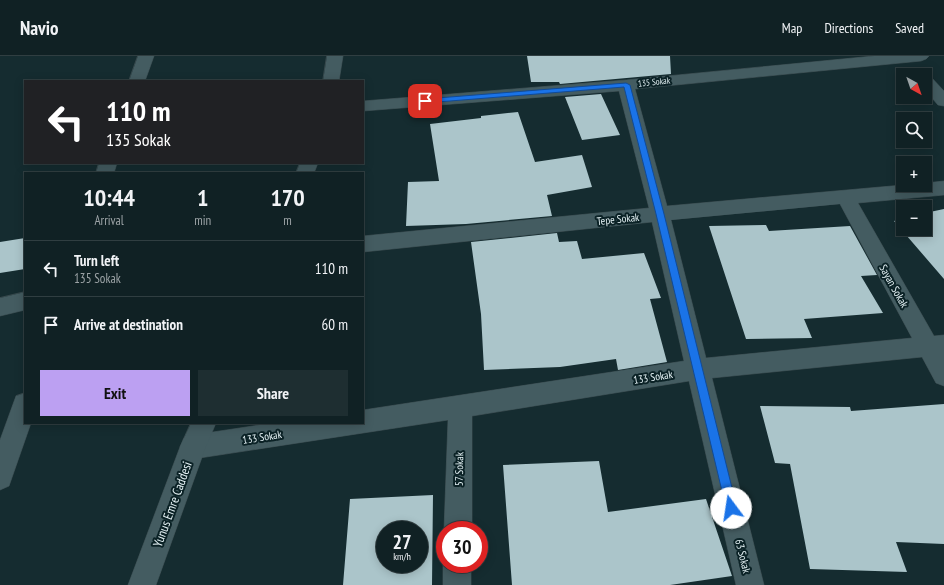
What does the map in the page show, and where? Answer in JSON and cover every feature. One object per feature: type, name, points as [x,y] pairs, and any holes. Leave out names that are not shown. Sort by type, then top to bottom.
[{"type":"street","points":[[137,80],[146,56]]},
{"type":"street","points":[[331,80],[335,56]]},
{"type":"street","points":[[745,56],[755,72]]},
{"type":"street","name":"135 Sokak","points":[[364,106],[626,85],[921,56]]},
{"type":"street","points":[[904,58],[913,68]]},
{"type":"street","name":"63 Sokak","points":[[626,85],[660,214],[750,585]]},
{"type":"street","points":[[932,88],[944,101]]},
{"type":"street","name":"Tepe Sokak","points":[[364,244],[660,214],[944,188]]},
{"type":"street","name":"Sayan Sokak","points":[[844,197],[936,346],[944,375]]},
{"type":"street","points":[[0,307],[24,301]]},
{"type":"street","name":"133 Sokak","points":[[364,422],[698,369],[936,346]]},
{"type":"street","points":[[0,477],[24,407]]},
{"type":"street","name":"57 Sokak","points":[[458,521],[460,407]]},
{"type":"street","name":"Yunus Emre Caddesi","points":[[142,585],[193,447],[204,424]]},
{"type":"street","name":"133 Sokak","points":[[193,447],[348,424]]},
{"type":"street","points":[[457,573],[457,585]]},
{"type":"building","points":[[527,56],[670,56],[671,74],[560,84],[559,82],[531,82]]},
{"type":"building","points":[[601,94],[620,135],[582,140],[565,97]]},
{"type":"building","points":[[518,112],[535,162],[582,155],[592,187],[547,195],[552,216],[466,224],[406,226],[408,182],[439,181],[430,124]]},
{"type":"building","points":[[944,209],[944,279],[907,236],[932,236],[932,212]]},
{"type":"building","points":[[766,225],[769,231],[850,226],[877,275],[861,276],[883,313],[804,319],[812,338],[746,339],[709,226]]},
{"type":"building","points":[[557,233],[559,242],[577,241],[582,259],[644,253],[661,298],[650,299],[667,362],[618,370],[616,359],[560,367],[484,370],[481,314],[471,242]]},
{"type":"building","points":[[24,238],[24,269],[0,273],[0,242]]},
{"type":"building","points":[[944,404],[944,544],[896,542],[907,572],[810,569],[790,464],[775,463],[760,406],[850,407],[851,411]]},
{"type":"building","points":[[599,461],[608,512],[706,499],[732,576],[670,585],[512,585],[503,465]]},
{"type":"building","points":[[433,495],[432,585],[343,585],[350,499]]},
{"type":"route","points":[[425,101],[626,85],[660,214],[731,508]]}]
